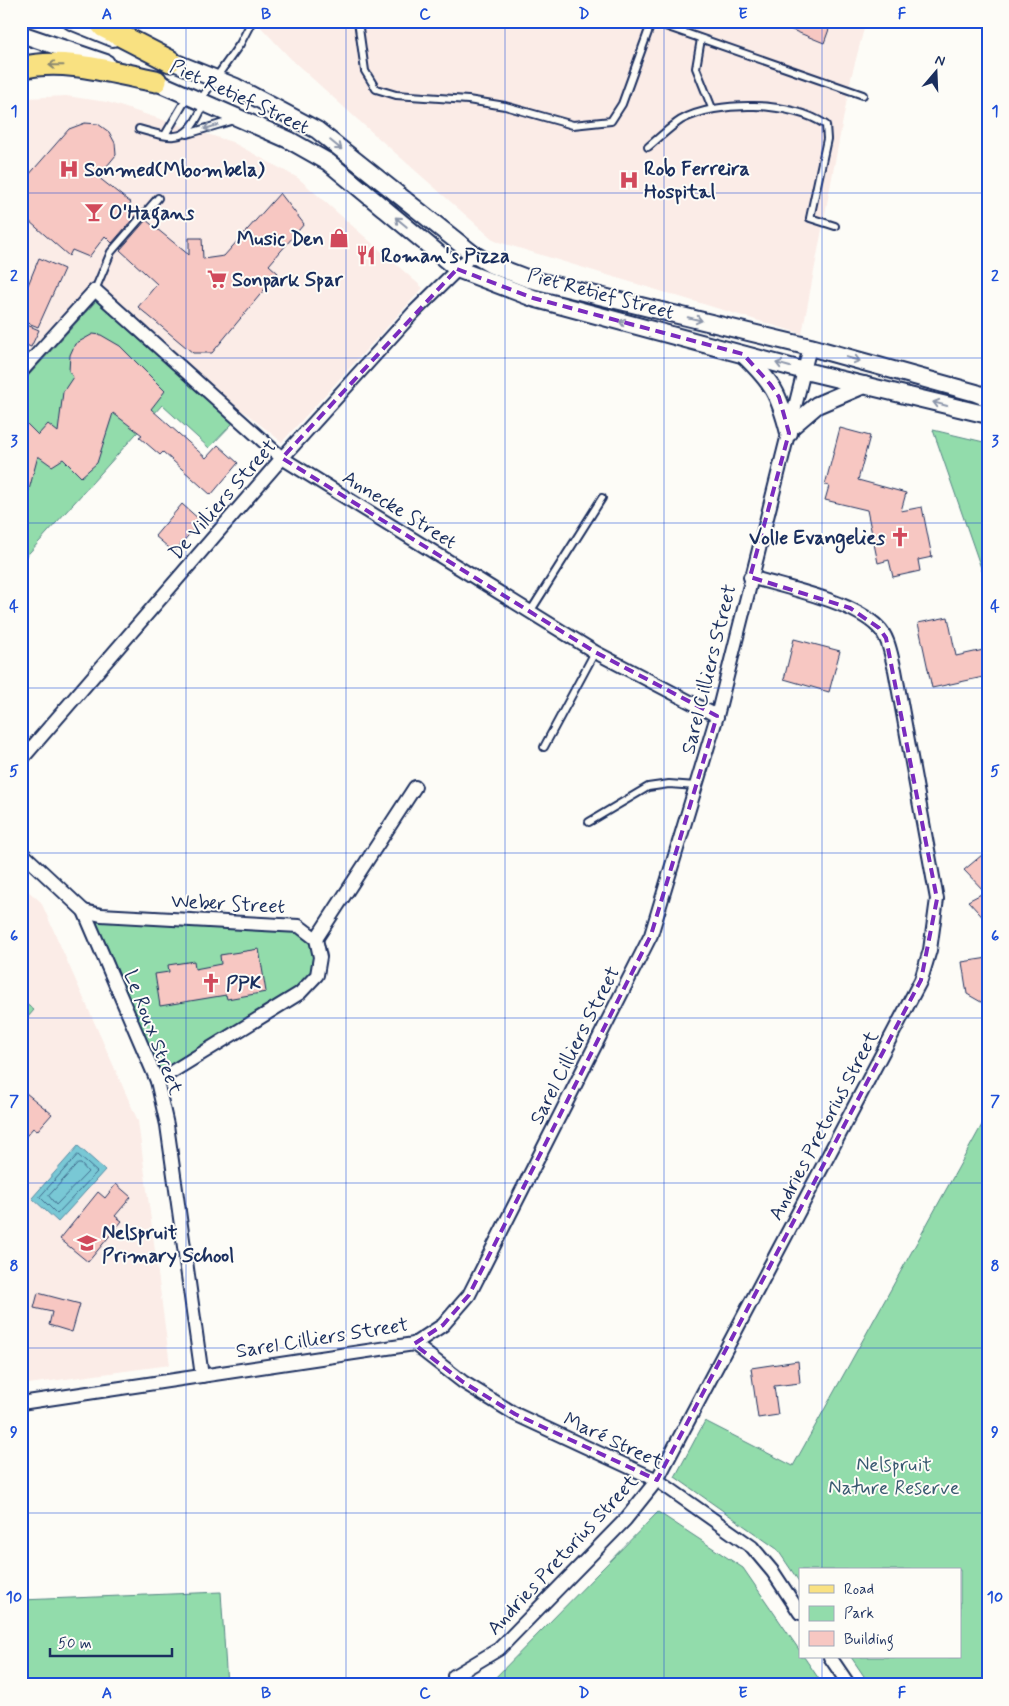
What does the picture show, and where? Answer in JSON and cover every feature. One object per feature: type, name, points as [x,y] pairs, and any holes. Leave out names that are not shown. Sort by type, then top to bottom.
[{"type":"main road","points":[[99,21],[104,27],[170,61]]},
{"type":"main road","points":[[21,68],[35,64],[66,65],[156,81]]},
{"type":"street","name":"Piet Retief Street","points":[[71,21],[214,78],[253,96],[317,130],[474,254],[492,265],[529,279],[810,347],[976,393],[988,398]]},
{"type":"street","name":"Piet Retief Street","points":[[21,34],[156,81],[289,140],[328,162],[457,269],[533,298],[806,371],[988,415]]},
{"type":"street","name":"De Villiers Street","points":[[21,760],[282,458],[413,313],[474,254]]},
{"type":"street","points":[[21,372],[95,290]]},
{"type":"street","name":"Annecke Street","points":[[95,290],[282,458],[595,652],[717,716]]},
{"type":"street","name":"Sarel Cilliers Street","points":[[21,1403],[414,1344],[443,1325],[470,1295],[651,935],[717,716],[750,577],[806,371],[810,347]]},
{"type":"street","points":[[743,354],[758,369],[779,397],[790,431],[817,405],[864,385]]},
{"type":"street","name":"Andries Pretorius Street","points":[[454,1676],[499,1649],[625,1520],[657,1480],[921,980],[930,950],[937,899],[895,670],[886,638],[879,628],[850,608],[750,577]]},
{"type":"street","points":[[157,1081],[300,993],[317,975],[320,957],[316,939],[415,787]]},
{"type":"street","name":"Le Roux Street","points":[[21,852],[84,911],[157,1081],[168,1125],[202,1376]]},
{"type":"street","name":"Weber Street","points":[[84,911],[102,915],[299,926],[316,939]]},
{"type":"street","name":"Maré Street","points":[[414,1344],[463,1382],[515,1414],[657,1480],[752,1547],[773,1572],[799,1611]]},
{"type":"street","points":[[831,1658],[849,1685]]},
{"type":"lane","points":[[165,135],[198,99],[240,44],[252,21]]},
{"type":"lane","points":[[358,21],[365,71],[376,89],[396,95],[468,100],[505,106],[573,125],[611,121],[622,104],[652,21],[863,95]]},
{"type":"lane","points":[[701,38],[696,68],[712,108]]},
{"type":"lane","points":[[182,136],[192,128],[198,99]]},
{"type":"lane","points":[[648,146],[681,120],[712,108],[782,108],[820,120],[826,125],[827,139],[810,218],[835,226]]},
{"type":"lane","points":[[139,129],[165,135],[182,136],[240,118]]},
{"type":"lane","points":[[95,290],[111,252],[158,198]]},
{"type":"lane","points":[[530,612],[602,498]]},
{"type":"lane","points":[[544,747],[595,652]]},
{"type":"lane","points":[[589,822],[648,786],[669,784],[696,786]]},
{"type":"highlighted area","points":[[457,269],[533,298],[743,354],[770,384],[779,397],[789,433],[750,577],[850,608],[879,628],[886,638],[937,899],[921,980],[657,1480],[515,1414],[463,1382],[414,1344],[443,1325],[469,1295],[651,935],[717,716],[595,652],[282,458]]},
{"type":"shaded area","name":"Rob Ferreira Hospital","points":[[255,21],[866,21],[851,78],[802,334],[495,241],[291,59]]},
{"type":"shaded area","points":[[66,96],[107,102],[232,142],[298,178],[423,288],[282,442],[243,411],[209,448],[162,405],[21,562],[21,103],[27,98]]},
{"type":"shaded area","name":"Nelspruit Primary School","points":[[21,885],[41,902],[138,1121],[170,1365],[21,1385]]},
{"type":"green space","points":[[96,301],[233,423],[209,448],[162,405],[21,562],[21,384]]},
{"type":"green space","points":[[933,430],[988,443],[988,588]]},
{"type":"green space","points":[[84,911],[299,926],[315,941],[317,975],[157,1081]]},
{"type":"green space","points":[[21,1000],[34,1010],[21,1025]]},
{"type":"green space","name":"Nelspruit Nature Reserve","points":[[988,1114],[988,1685],[870,1685],[852,1658],[962,1658],[962,1568],[799,1568],[799,1582],[777,1549],[675,1477],[705,1421],[793,1466]]},
{"type":"green space","points":[[658,1512],[743,1568],[799,1650],[799,1658],[805,1658],[823,1685],[488,1685]]},
{"type":"green space","points":[[221,1592],[227,1685],[21,1685],[21,1600]]},
{"type":"water","points":[[78,1146],[105,1170],[58,1222],[32,1198]]},
{"type":"building","points":[[770,21],[832,21],[824,43]]},
{"type":"building","name":"Sonmed(Mbombela)","points":[[85,123],[98,124],[109,132],[115,143],[116,155],[98,177],[131,203],[129,206],[138,213],[112,243],[105,236],[89,257],[72,250],[69,256],[21,214],[21,184],[69,129]]},
{"type":"building","points":[[280,193],[304,224],[269,265],[278,273],[212,353],[193,353],[138,307],[157,284],[120,250],[146,220],[189,255],[189,238],[202,238],[203,259],[224,256]]},
{"type":"building","points":[[39,258],[64,269],[38,327],[21,320],[21,282],[28,285]]},
{"type":"building","points":[[27,325],[39,330],[31,347],[21,343]]},
{"type":"building","points":[[93,334],[101,335],[120,346],[165,391],[151,409],[206,458],[218,445],[238,463],[211,495],[163,452],[160,455],[139,437],[142,435],[113,413],[97,463],[81,477],[63,459],[52,466],[38,456],[26,501],[21,500],[21,418],[38,435],[48,424],[58,432],[63,392],[73,377],[69,371],[70,355],[75,344]]},
{"type":"building","points":[[840,428],[870,436],[858,480],[906,493],[901,511],[922,507],[932,557],[918,560],[920,571],[893,577],[889,560],[878,563],[867,510],[825,500],[829,486],[825,485]]},
{"type":"building","points":[[182,504],[201,521],[174,552],[155,536]]},
{"type":"building","points":[[948,617],[956,656],[988,649],[988,676],[932,688],[918,623]]},
{"type":"building","points":[[794,639],[840,651],[829,692],[784,679]]},
{"type":"building","points":[[988,850],[988,923],[968,901],[985,892],[964,870]]},
{"type":"building","name":"PPK","points":[[259,949],[266,992],[227,999],[226,995],[160,1006],[155,974],[169,972],[168,965],[194,961],[195,969],[221,964],[220,955]]},
{"type":"building","points":[[988,958],[988,1006],[967,994],[962,962]]},
{"type":"building","points":[[21,1089],[52,1114],[37,1131],[33,1128],[21,1142]]},
{"type":"building","points":[[116,1184],[131,1197],[115,1216],[122,1221],[88,1262],[60,1239],[98,1192],[105,1198]]},
{"type":"building","points":[[38,1293],[80,1304],[72,1332],[49,1325],[52,1312],[34,1308]]},
{"type":"building","points":[[798,1361],[800,1383],[774,1386],[778,1415],[758,1418],[751,1368]]},
{"type":"place","name":"Sonmed(Mbombela)","points":[[69,169]]},
{"type":"place","name":"Rob Ferreira Hospital","points":[[629,180]]},
{"type":"place","name":"O'Hagans","points":[[94,212]]},
{"type":"place","name":"Music Den","points":[[339,238]]},
{"type":"place","name":"Roman's Pizza","points":[[366,255]]},
{"type":"place","name":"Sonpark Spar","points":[[217,279]]},
{"type":"place","name":"Volle Evangelies","points":[[900,537]]},
{"type":"place","name":"PPK","points":[[211,983]]},
{"type":"place","name":"Nelspruit Primary School","points":[[87,1243]]}]
